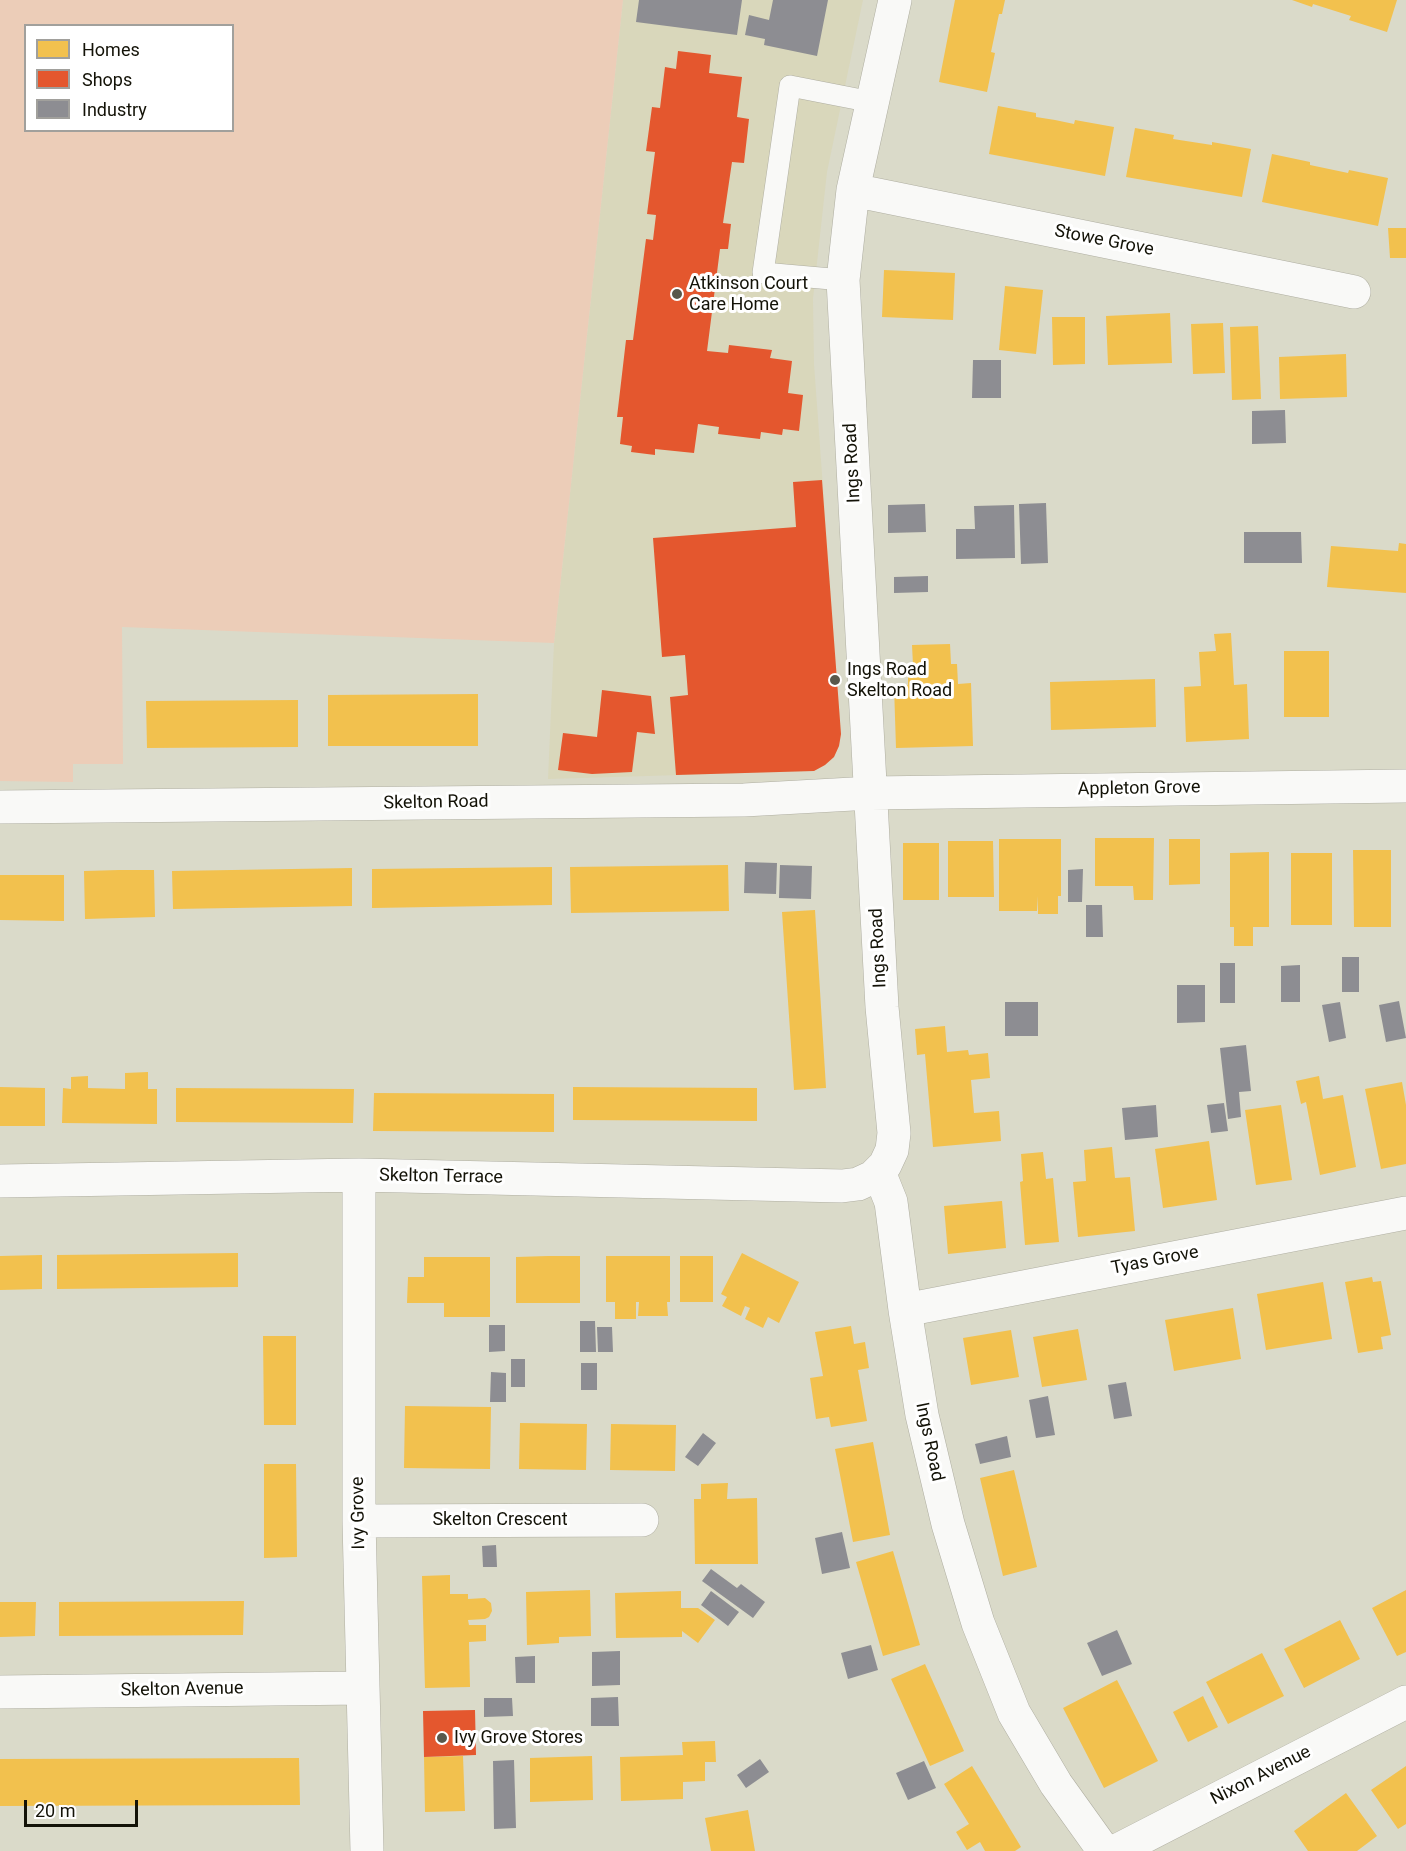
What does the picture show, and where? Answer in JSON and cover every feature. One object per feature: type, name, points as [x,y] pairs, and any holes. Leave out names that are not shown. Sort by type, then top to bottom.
[{"type":"street","name":"Ings Road","points":[[895,0],[853,190],[843,280],[882,1007],[894,1133],[892,1150],[879,1172],[891,1202],[922,1415],[945,1513],[978,1623],[1014,1713],[1056,1784],[1104,1851]]},
{"type":"street","name":"Stowe Grove","points":[[853,190],[1354,292]]},
{"type":"street","name":"Appleton Grove","points":[[871,793],[1406,786]]},
{"type":"street","name":"Skelton Road","points":[[0,807],[744,800],[871,793]]},
{"type":"street","name":"Skelton Terrace","points":[[0,1181],[359,1175],[842,1186],[858,1184],[879,1172]]},
{"type":"street","name":"Ivy Grove","points":[[359,1175],[359,1521],[367,1851]]},
{"type":"street","name":"Tyas Grove","points":[[905,1310],[1406,1213]]},
{"type":"street","name":"Skelton Crescent","points":[[359,1521],[642,1520]]},
{"type":"street","name":"Skelton Avenue","points":[[0,1692],[363,1688]]},
{"type":"street","name":"Nixon Avenue","points":[[1116,1851],[1406,1702]]},
{"type":"lane","points":[[843,280],[763,273],[789,86],[872,102]]},
{"type":"shaded area","points":[[0,0],[623,0],[554,643],[122,627],[123,764],[73,764],[73,782],[0,781]]},
{"type":"shaded area","points":[[623,0],[863,0],[827,172],[813,299],[814,364],[841,734],[834,757],[814,771],[548,779],[554,643]]},
{"type":"building: Homes","points":[[955,0],[1005,0],[1002,14],[999,14],[991,52],[995,53],[987,92],[939,82]]},
{"type":"building: Homes","points":[[1292,0],[1397,0],[1387,32],[1349,20],[1351,16]]},
{"type":"building: Homes","points":[[998,106],[1036,113],[1036,117],[1074,124],[1075,120],[1114,127],[1105,176],[989,154]]},
{"type":"building: Homes","points":[[1135,128],[1174,135],[1173,139],[1212,145],[1212,142],[1251,149],[1242,197],[1126,177]]},
{"type":"building: Homes","points":[[1272,154],[1348,173],[1349,170],[1388,178],[1378,226],[1262,202]]},
{"type":"building: Homes","points":[[1388,228],[1406,228],[1406,258],[1390,258]]},
{"type":"building: Homes","points":[[884,270],[955,273],[953,320],[882,317]]},
{"type":"building: Homes","points":[[1005,286],[1043,290],[1036,354],[999,350]]},
{"type":"building: Homes","points":[[1170,313],[1172,363],[1108,365],[1106,316]]},
{"type":"building: Homes","points":[[1052,317],[1085,317],[1085,364],[1053,365]]},
{"type":"building: Homes","points":[[1223,323],[1225,373],[1193,374],[1191,324]]},
{"type":"building: Homes","points":[[1258,326],[1261,399],[1232,400],[1230,327]]},
{"type":"building: Homes","points":[[1346,354],[1347,397],[1280,399],[1279,357]]},
{"type":"building: Homes","points":[[1399,543],[1406,544],[1406,593],[1327,587],[1331,546],[1398,551]]},
{"type":"building: Homes","points":[[1231,633],[1234,685],[1247,684],[1249,739],[1186,742],[1184,687],[1201,686],[1199,652],[1216,651],[1214,634]]},
{"type":"building: Homes","points":[[950,644],[951,664],[957,664],[958,684],[971,683],[973,746],[896,748],[894,686],[908,685],[908,666],[913,665],[912,645]]},
{"type":"building: Homes","points":[[1284,651],[1329,651],[1329,717],[1284,717]]},
{"type":"building: Homes","points":[[1155,679],[1156,727],[1051,730],[1050,682]]},
{"type":"building: Homes","points":[[478,694],[478,746],[328,746],[328,695]]},
{"type":"building: Homes","points":[[298,700],[298,747],[147,748],[146,701]]},
{"type":"building: Homes","points":[[1095,838],[1154,838],[1153,900],[1134,900],[1133,886],[1095,886]]},
{"type":"building: Homes","points":[[999,839],[1061,839],[1061,896],[1058,896],[1058,914],[1038,914],[1038,896],[1037,911],[999,911]]},
{"type":"building: Homes","points":[[1169,839],[1200,839],[1200,884],[1169,885]]},
{"type":"building: Homes","points":[[948,841],[993,841],[994,897],[948,897]]},
{"type":"building: Homes","points":[[903,843],[939,843],[939,900],[903,900]]},
{"type":"building: Homes","points":[[1353,850],[1391,850],[1391,927],[1354,927]]},
{"type":"building: Homes","points":[[1269,852],[1269,927],[1253,927],[1253,946],[1234,946],[1234,927],[1230,927],[1230,853]]},
{"type":"building: Homes","points":[[1291,853],[1332,853],[1332,925],[1291,925]]},
{"type":"building: Homes","points":[[728,865],[729,911],[571,913],[570,867]]},
{"type":"building: Homes","points":[[552,867],[552,905],[372,908],[372,869]]},
{"type":"building: Homes","points":[[352,868],[352,906],[173,909],[172,871]]},
{"type":"building: Homes","points":[[154,870],[155,917],[85,919],[84,871]]},
{"type":"building: Homes","points":[[0,875],[64,875],[64,921],[0,920]]},
{"type":"building: Homes","points":[[815,910],[826,1088],[794,1090],[782,912]]},
{"type":"building: Homes","points":[[945,1026],[947,1052],[968,1050],[969,1055],[988,1053],[990,1078],[971,1080],[974,1113],[999,1111],[1001,1141],[933,1147],[925,1054],[917,1055],[915,1029]]},
{"type":"building: Homes","points":[[148,1072],[148,1089],[157,1089],[157,1124],[62,1123],[63,1088],[71,1089],[71,1077],[88,1076],[88,1088],[125,1089],[125,1073]]},
{"type":"building: Homes","points":[[1319,1076],[1323,1099],[1343,1095],[1356,1167],[1320,1175],[1306,1102],[1301,1104],[1296,1081]]},
{"type":"building: Homes","points":[[1402,1082],[1406,1105],[1406,1164],[1381,1169],[1365,1089]]},
{"type":"building: Homes","points":[[0,1087],[45,1088],[45,1126],[0,1126]]},
{"type":"building: Homes","points":[[573,1087],[757,1088],[757,1121],[573,1120]]},
{"type":"building: Homes","points":[[176,1088],[354,1089],[353,1123],[176,1122]]},
{"type":"building: Homes","points":[[374,1093],[554,1094],[554,1132],[373,1131]]},
{"type":"building: Homes","points":[[1281,1105],[1292,1180],[1256,1185],[1245,1110]]},
{"type":"building: Homes","points":[[1209,1141],[1217,1200],[1163,1208],[1155,1149]]},
{"type":"building: Homes","points":[[1112,1147],[1115,1178],[1130,1177],[1135,1231],[1078,1237],[1073,1182],[1086,1181],[1084,1150]]},
{"type":"building: Homes","points":[[1043,1152],[1046,1179],[1053,1178],[1059,1242],[1025,1245],[1020,1182],[1023,1181],[1021,1154]]},
{"type":"building: Homes","points":[[1002,1201],[1006,1248],[948,1254],[944,1206]]},
{"type":"building: Homes","points":[[238,1253],[238,1287],[57,1289],[57,1255]]},
{"type":"building: Homes","points":[[742,1253],[799,1282],[779,1323],[768,1317],[763,1328],[745,1319],[750,1308],[745,1306],[741,1316],[722,1306],[727,1297],[721,1294]]},
{"type":"building: Homes","points":[[42,1255],[42,1289],[0,1290],[0,1256]]},
{"type":"building: Homes","points":[[580,1256],[580,1303],[516,1303],[516,1257]]},
{"type":"building: Homes","points":[[606,1256],[670,1256],[668,1316],[638,1316],[639,1302],[636,1302],[636,1319],[615,1319],[615,1302],[606,1302]]},
{"type":"building: Homes","points":[[680,1256],[713,1256],[713,1302],[680,1302]]},
{"type":"building: Homes","points":[[424,1257],[490,1257],[490,1317],[444,1317],[444,1303],[407,1303],[408,1277],[424,1277]]},
{"type":"building: Homes","points":[[1372,1277],[1373,1282],[1381,1281],[1391,1335],[1381,1337],[1383,1349],[1358,1353],[1345,1282]]},
{"type":"building: Homes","points":[[1323,1282],[1332,1339],[1266,1350],[1257,1294]]},
{"type":"building: Homes","points":[[1233,1308],[1241,1359],[1174,1371],[1165,1320]]},
{"type":"building: Homes","points":[[851,1326],[854,1344],[865,1342],[869,1368],[858,1370],[867,1421],[831,1427],[829,1417],[816,1419],[810,1378],[823,1376],[815,1332]]},
{"type":"building: Homes","points":[[1078,1329],[1087,1380],[1042,1387],[1033,1337]]},
{"type":"building: Homes","points":[[1011,1330],[1019,1377],[971,1385],[963,1338]]},
{"type":"building: Homes","points":[[263,1336],[296,1336],[296,1425],[264,1425]]},
{"type":"building: Homes","points":[[405,1406],[491,1407],[490,1469],[404,1468]]},
{"type":"building: Homes","points":[[520,1423],[587,1424],[586,1470],[519,1469]]},
{"type":"building: Homes","points":[[611,1424],[676,1425],[675,1471],[610,1470]]},
{"type":"building: Homes","points":[[873,1442],[890,1535],[853,1542],[835,1449]]},
{"type":"building: Homes","points":[[264,1464],[296,1464],[297,1557],[264,1558]]},
{"type":"building: Homes","points":[[1014,1470],[1037,1567],[1003,1576],[980,1478]]},
{"type":"building: Homes","points":[[728,1483],[727,1499],[757,1498],[758,1564],[695,1564],[694,1499],[701,1499],[701,1484]]},
{"type":"building: Homes","points":[[893,1551],[920,1645],[883,1656],[856,1562]]},
{"type":"building: Homes","points":[[450,1575],[450,1594],[468,1594],[468,1599],[485,1598],[491,1603],[492,1611],[489,1617],[468,1620],[469,1625],[486,1625],[486,1641],[469,1642],[470,1687],[425,1688],[422,1576]]},
{"type":"building: Homes","points":[[590,1590],[591,1636],[559,1637],[559,1643],[527,1645],[526,1592]]},
{"type":"building: Homes","points":[[1406,1590],[1406,1652],[1397,1656],[1372,1608]]},
{"type":"building: Homes","points":[[681,1591],[681,1608],[698,1608],[715,1620],[698,1643],[682,1631],[682,1637],[616,1638],[615,1593]]},
{"type":"building: Homes","points":[[244,1601],[243,1635],[59,1636],[59,1602]]},
{"type":"building: Homes","points":[[0,1602],[36,1602],[35,1636],[0,1637]]},
{"type":"building: Homes","points":[[1340,1620],[1360,1659],[1304,1688],[1284,1649]]},
{"type":"building: Homes","points":[[1262,1653],[1284,1696],[1228,1724],[1206,1682]]},
{"type":"building: Homes","points":[[925,1664],[964,1751],[930,1766],[891,1679]]},
{"type":"building: Homes","points":[[1117,1680],[1158,1761],[1104,1788],[1063,1708]]},
{"type":"building: Homes","points":[[1203,1696],[1218,1727],[1188,1742],[1173,1712]]},
{"type":"building: Homes","points":[[715,1741],[716,1762],[705,1762],[705,1781],[683,1782],[683,1799],[621,1801],[620,1757],[683,1755],[682,1742]]},
{"type":"building: Homes","points":[[463,1756],[465,1811],[425,1812],[424,1757]]},
{"type":"building: Homes","points":[[592,1756],[593,1800],[530,1802],[530,1758]]},
{"type":"building: Homes","points":[[299,1758],[300,1805],[0,1806],[0,1759]]},
{"type":"building: Homes","points":[[972,1766],[1021,1847],[1015,1851],[985,1851],[980,1842],[967,1850],[956,1832],[969,1824],[944,1784]]},
{"type":"building: Homes","points":[[1406,1766],[1406,1824],[1398,1829],[1371,1790]]},
{"type":"building: Homes","points":[[1346,1793],[1377,1836],[1357,1851],[1308,1851],[1294,1831]]},
{"type":"building: Homes","points":[[748,1810],[755,1851],[711,1851],[705,1818]]},
{"type":"building: Shops","name":"Atkinson Court Care Home","points":[[678,51],[711,55],[709,73],[742,77],[737,117],[749,119],[744,163],[732,162],[723,223],[731,224],[728,249],[720,249],[707,351],[728,353],[729,345],[772,350],[770,358],[792,361],[788,393],[803,395],[799,431],[783,429],[782,435],[761,432],[760,439],[718,434],[719,427],[698,424],[694,453],[655,449],[655,455],[631,452],[632,446],[620,444],[623,417],[617,417],[626,340],[633,340],[646,239],[653,240],[656,215],[647,214],[655,152],[646,151],[652,107],[660,108],[665,67],[676,69]]},
{"type":"building: Shops","points":[[822,480],[841,734],[834,757],[814,771],[676,775],[670,697],[688,695],[685,655],[662,657],[653,538],[796,527],[793,482]]},
{"type":"building: Shops","points":[[602,690],[651,696],[655,734],[637,732],[632,772],[592,774],[558,770],[563,733],[597,737]]},
{"type":"building: Shops","points":[[475,1710],[476,1755],[424,1757],[423,1711]]},
{"type":"building: Industry","points":[[639,0],[742,0],[737,35],[636,22]]},
{"type":"building: Industry","points":[[773,0],[828,0],[817,56],[764,45],[765,39],[745,35],[749,15],[769,20]]},
{"type":"building: Industry","points":[[973,360],[1001,360],[1001,398],[972,398]]},
{"type":"building: Industry","points":[[1285,410],[1286,443],[1252,444],[1252,411]]},
{"type":"building: Industry","points":[[1046,503],[1048,563],[1021,564],[1019,504]]},
{"type":"building: Industry","points":[[925,504],[926,532],[888,533],[888,505]]},
{"type":"building: Industry","points":[[1014,505],[1015,558],[956,559],[956,529],[975,529],[974,506]]},
{"type":"building: Industry","points":[[1244,532],[1301,532],[1302,563],[1244,563]]},
{"type":"building: Industry","points":[[928,576],[928,592],[894,593],[894,577]]},
{"type":"building: Industry","points":[[745,862],[777,863],[776,894],[744,893]]},
{"type":"building: Industry","points":[[780,865],[812,866],[811,899],[779,898]]},
{"type":"building: Industry","points":[[1083,869],[1082,902],[1068,902],[1068,870]]},
{"type":"building: Industry","points":[[1086,905],[1102,905],[1103,937],[1086,937]]},
{"type":"building: Industry","points":[[1342,957],[1359,957],[1359,992],[1342,992]]},
{"type":"building: Industry","points":[[1220,963],[1235,963],[1235,1003],[1220,1003]]},
{"type":"building: Industry","points":[[1300,965],[1300,1002],[1281,1002],[1281,966]]},
{"type":"building: Industry","points":[[1177,985],[1205,985],[1205,1022],[1177,1023]]},
{"type":"building: Industry","points":[[1399,1001],[1406,1038],[1386,1042],[1379,1005]]},
{"type":"building: Industry","points":[[1005,1002],[1038,1002],[1038,1036],[1005,1036]]},
{"type":"building: Industry","points":[[1340,1002],[1346,1038],[1329,1042],[1322,1005]]},
{"type":"building: Industry","points":[[1246,1045],[1251,1091],[1239,1092],[1241,1117],[1228,1119],[1220,1048]]},
{"type":"building: Industry","points":[[1224,1103],[1228,1131],[1211,1133],[1207,1105]]},
{"type":"building: Industry","points":[[1156,1105],[1158,1137],[1125,1140],[1122,1108]]},
{"type":"building: Industry","points":[[580,1321],[595,1321],[596,1352],[580,1352]]},
{"type":"building: Industry","points":[[489,1325],[505,1325],[505,1351],[489,1352]]},
{"type":"building: Industry","points":[[597,1327],[612,1327],[613,1352],[598,1352]]},
{"type":"building: Industry","points":[[511,1359],[525,1359],[525,1387],[511,1387]]},
{"type":"building: Industry","points":[[581,1363],[597,1363],[597,1390],[581,1390]]},
{"type":"building: Industry","points":[[491,1372],[506,1373],[506,1402],[490,1402]]},
{"type":"building: Industry","points":[[1126,1382],[1132,1416],[1114,1419],[1108,1385]]},
{"type":"building: Industry","points":[[1048,1396],[1055,1435],[1036,1438],[1029,1400]]},
{"type":"building: Industry","points":[[703,1433],[716,1443],[698,1466],[685,1457]]},
{"type":"building: Industry","points":[[1007,1436],[1011,1457],[980,1464],[975,1444]]},
{"type":"building: Industry","points":[[842,1532],[850,1568],[822,1574],[815,1538]]},
{"type":"building: Industry","points":[[496,1545],[497,1567],[483,1567],[482,1546]]},
{"type":"building: Industry","points":[[711,1569],[737,1588],[741,1584],[765,1602],[753,1618],[702,1581]]},
{"type":"building: Industry","points":[[711,1591],[739,1612],[728,1626],[701,1605]]},
{"type":"building: Industry","points":[[1117,1630],[1132,1664],[1102,1676],[1087,1643]]},
{"type":"building: Industry","points":[[871,1645],[878,1670],[848,1679],[841,1653]]},
{"type":"building: Industry","points":[[620,1651],[620,1685],[592,1686],[592,1652]]},
{"type":"building: Industry","points":[[535,1656],[535,1683],[516,1683],[515,1657]]},
{"type":"building: Industry","points":[[618,1697],[619,1726],[591,1726],[591,1698]]},
{"type":"building: Industry","points":[[484,1698],[512,1698],[513,1716],[484,1717]]},
{"type":"building: Industry","points":[[760,1759],[769,1772],[746,1788],[737,1775]]},
{"type":"building: Industry","points":[[514,1760],[516,1828],[494,1829],[493,1761]]},
{"type":"building: Industry","points":[[924,1761],[936,1788],[908,1800],[896,1773]]},
{"type":"place","name":"Atkinson Court Care Home","points":[[677,294]]},
{"type":"place","name":"Ings Road Skelton Road","points":[[835,680]]},
{"type":"place","name":"Ivy Grove Stores","points":[[442,1738]]}]
